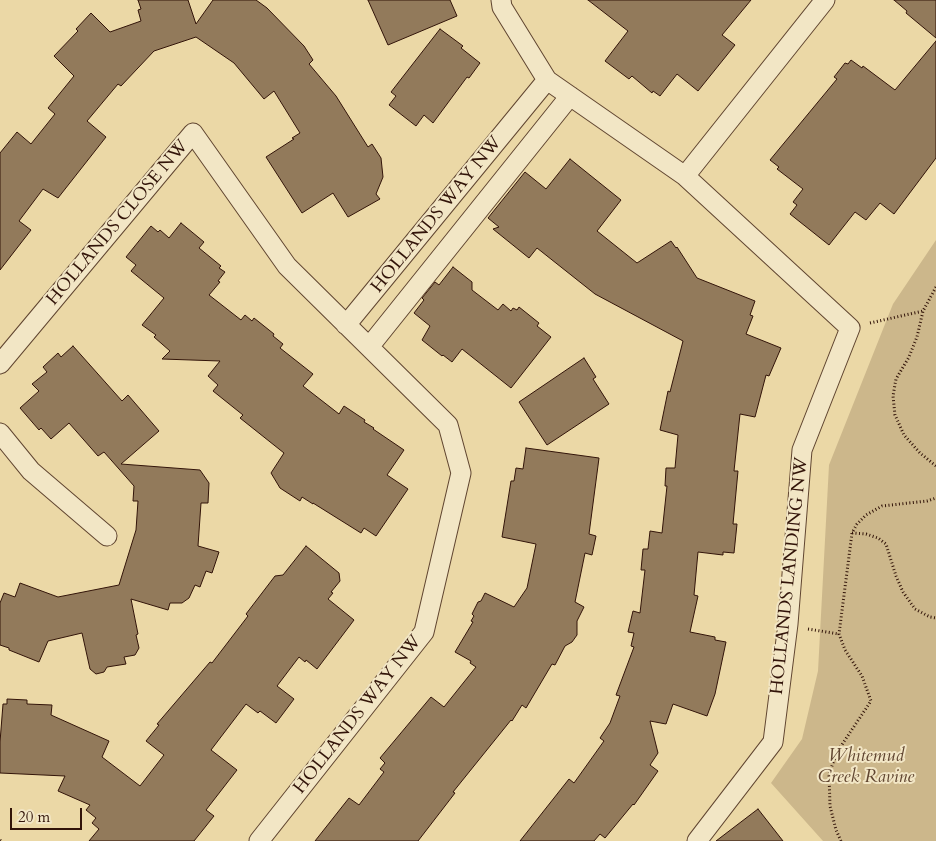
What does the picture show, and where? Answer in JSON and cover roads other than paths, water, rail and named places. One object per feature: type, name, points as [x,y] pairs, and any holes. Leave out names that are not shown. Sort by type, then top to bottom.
[{"type":"street","points":[[501,0],[502,6],[548,80],[685,176],[824,0]]},
{"type":"street","name":"HOLLANDS WAY NW","points":[[259,841],[424,632],[462,473],[448,425],[346,325],[548,80]]},
{"type":"street","name":"HOLLANDS WAY NW","points":[[369,348],[570,96]]},
{"type":"street","name":"HOLLANDS CLOSE NW","points":[[0,364],[193,133],[287,266],[346,325]]},
{"type":"street","name":"HOLLANDS LANDING NW","points":[[685,176],[850,328],[802,450],[788,624],[773,742],[697,841]]},
{"type":"street","points":[[0,433],[31,471],[107,536]]},
{"type":"park label","name":"Whitemud Creek Ravine","points":[[866,768]]}]
